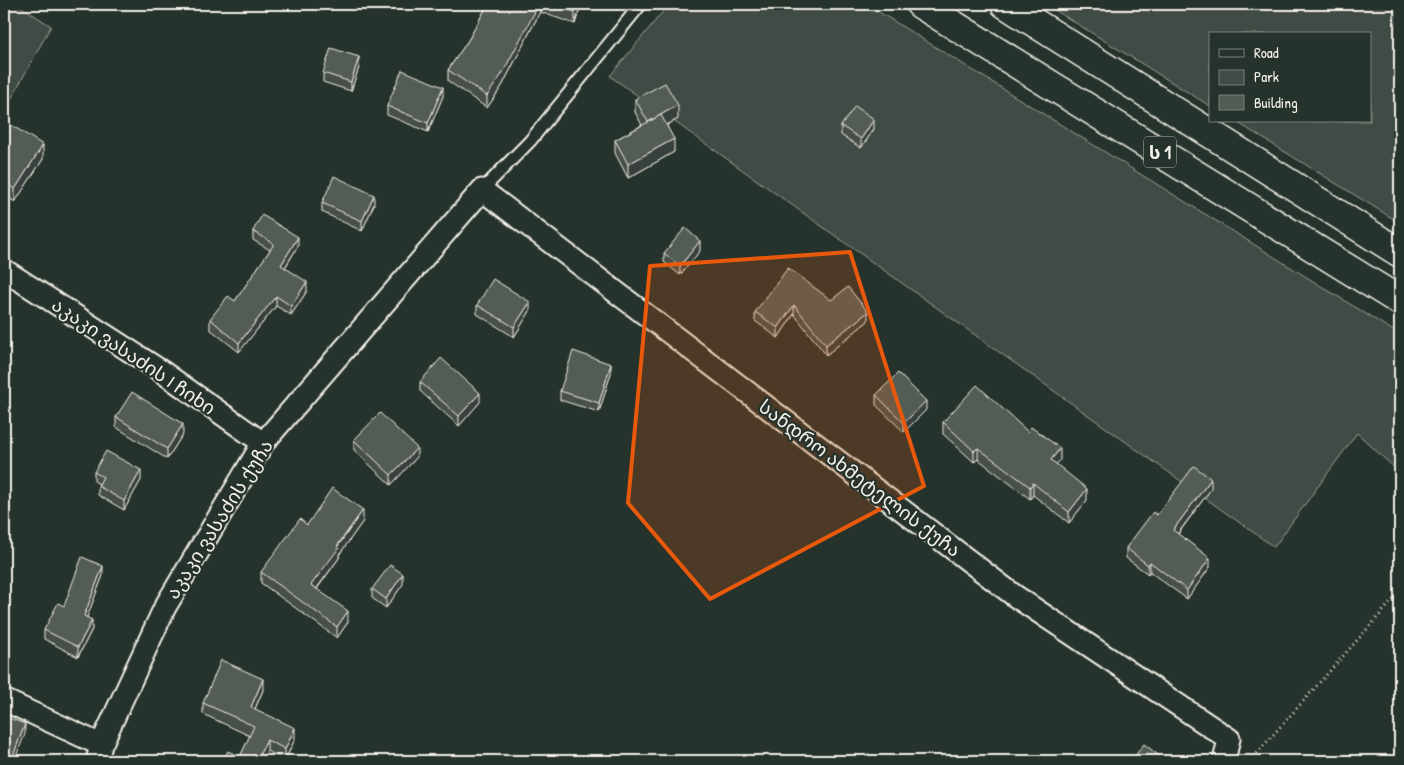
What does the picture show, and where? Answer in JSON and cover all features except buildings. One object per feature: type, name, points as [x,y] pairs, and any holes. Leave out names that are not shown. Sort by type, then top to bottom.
[{"type":"highway","name":"ს 1","points":[[920,4],[1400,301]]},
{"type":"highway","name":"ს 1","points":[[1004,4],[1400,253]]},
{"type":"street","name":"აკაკი ვასაძის ქუჩა","points":[[99,753],[165,607],[263,443],[482,190]]},
{"type":"street","name":"სანდრო ახმეტელის ქუჩა","points":[[482,190],[1015,596],[1229,739],[1224,761]]},
{"type":"street","name":"აკაკი ვასაძის I ჩიხი","points":[[4,270],[161,371],[263,443]]},
{"type":"street","points":[[4,700],[99,753]]},
{"type":"lane","points":[[482,190],[530,141],[641,4]]},
{"type":"path","points":[[1250,761],[1400,592]]},
{"type":"highlighted area","points":[[850,252],[924,486],[710,599],[628,503],[650,266]]},
{"type":"green space","points":[[4,4],[17,4],[51,26],[4,112]]},
{"type":"green space","points":[[669,4],[866,4],[1400,335],[1400,473],[1357,433],[1274,547],[610,76]]},
{"type":"green space","points":[[1045,4],[1400,4],[1400,223],[1237,122],[1372,122],[1372,32],[1209,32],[1209,105]]}]
